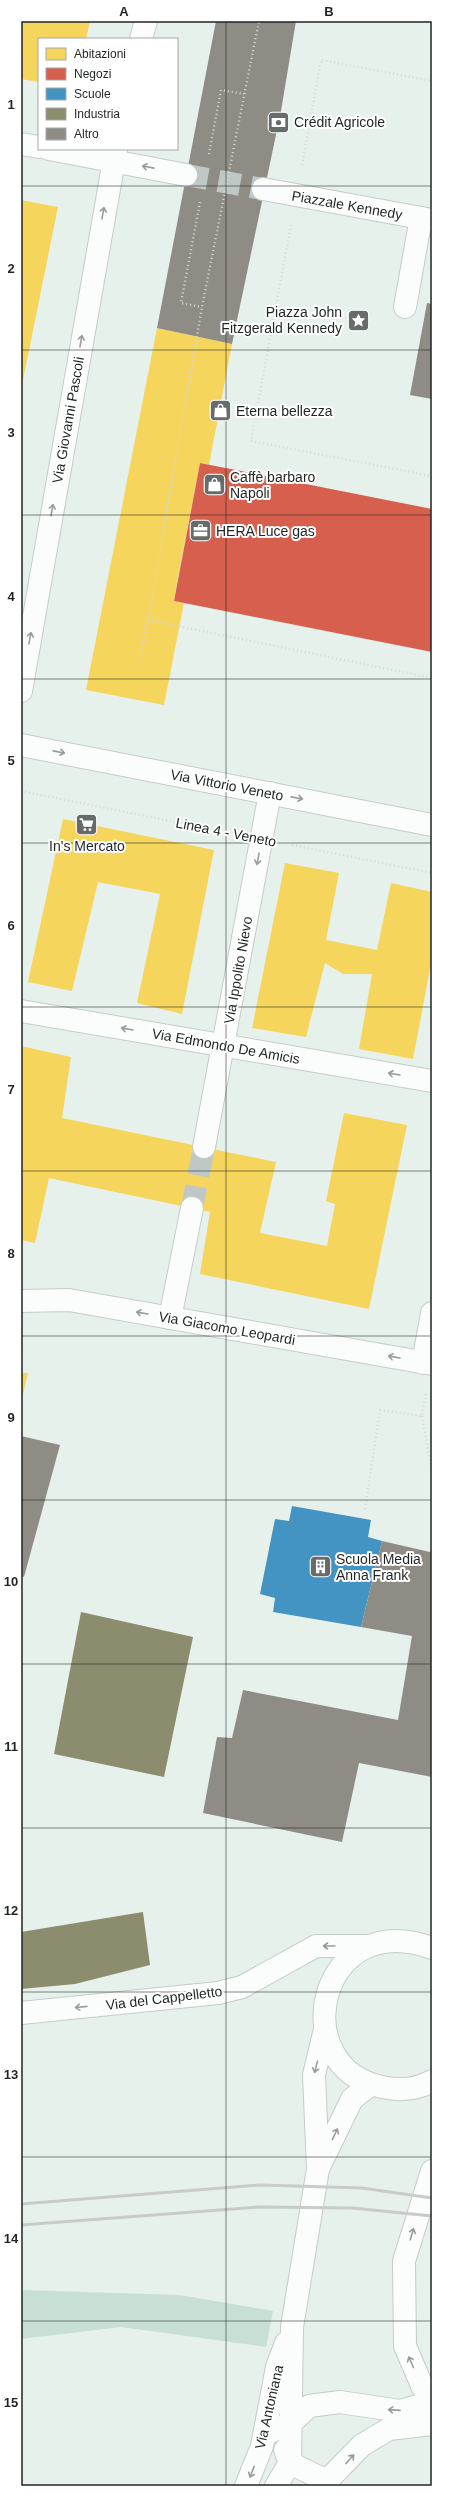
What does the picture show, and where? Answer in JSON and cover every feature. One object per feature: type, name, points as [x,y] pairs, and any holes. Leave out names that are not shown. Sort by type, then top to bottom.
[{"type":"street","points":[[142,38],[146,21]]},
{"type":"street","points":[[21,144],[38,147]]},
{"type":"street","points":[[62,150],[114,154],[186,175]]},
{"type":"street","name":"Via Giovanni Pascoli","points":[[21,691],[114,154]]},
{"type":"street","name":"Piazzale Kennedy","points":[[263,189],[427,219]]},
{"type":"street","points":[[405,307],[427,219]]},
{"type":"street","name":"Via Vittorio Veneto","points":[[21,745],[432,825]]},
{"type":"street","name":"Via Ippolito Nievo","points":[[204,1147],[270,793]]},
{"type":"street","name":"Via Edmondo De Amicis","points":[[21,1011],[432,1081]]},
{"type":"street","points":[[170,1318],[192,1208]]},
{"type":"street","name":"Via Giacomo Leopardi","points":[[21,1301],[69,1300],[428,1364]]},
{"type":"street","points":[[428,1364],[432,1313]]},
{"type":"street","points":[[432,1948],[413,1941],[390,1940],[368,1946],[347,1960],[332,1980],[324,2004],[325,2029],[334,2053],[349,2072],[370,2085],[396,2090],[421,2087],[432,2081]]},
{"type":"street","name":"Via del Cappelletto","points":[[21,2013],[218,1993],[242,1987],[316,1946],[368,1946]]},
{"type":"street","name":"Via Antoniana","points":[[246,2486],[279,2428],[292,2327],[318,2169],[314,2075],[325,2029]]},
{"type":"street","name":"Via Antoniana","points":[[318,2169],[352,2099],[370,2085]]},
{"type":"street","points":[[432,2171],[404,2261],[405,2346],[423,2388],[432,2393]]},
{"type":"street","name":"Via Antoniana","points":[[276,2486],[290,2463],[279,2428],[277,2367],[292,2327]]},
{"type":"street","points":[[279,2428],[309,2406],[340,2402],[400,2411],[432,2402]]},
{"type":"street","points":[[290,2463],[324,2484],[362,2445],[389,2429],[432,2424]]},
{"type":"path","points":[[137,668],[148,620],[202,307],[259,21]]},
{"type":"path","points":[[432,81],[322,60],[251,441],[432,476]]},
{"type":"path","points":[[214,127],[221,90],[244,94]]},
{"type":"path","points":[[188,266],[181,303],[202,307]]},
{"type":"path","points":[[148,620],[432,678]]},
{"type":"path","name":"Linea 4 - Veneto","points":[[21,791],[432,873]]},
{"type":"path","points":[[428,1364],[422,1416],[432,1471]]},
{"type":"path","points":[[365,1509],[380,1410],[422,1416]]},
{"type":"green space","points":[[21,2290],[180,2295],[273,2311],[266,2347],[121,2327],[21,2339]]},
{"type":"building: Abitazioni","points":[[21,21],[90,21],[86,38],[38,38],[38,82],[21,79]]},
{"type":"building: Abitazioni","points":[[21,200],[58,207],[22,385],[21,385]]},
{"type":"building: Abitazioni","points":[[157,328],[232,344],[209,465],[200,463],[179,571],[174,601],[184,603],[164,705],[86,690]]},
{"type":"building: Abitazioni","points":[[63,819],[214,850],[182,1014],[137,1003],[160,894],[98,882],[72,991],[28,982]]},
{"type":"building: Abitazioni","points":[[285,863],[339,873],[326,940],[377,950],[391,883],[432,892],[432,958],[413,1059],[359,1049],[372,974],[343,974],[325,963],[306,1037],[252,1028]]},
{"type":"building: Abitazioni","points":[[21,1046],[71,1057],[62,1118],[276,1162],[260,1233],[327,1246],[335,1204],[326,1201],[344,1113],[407,1125],[369,1309],[200,1274],[210,1212],[49,1178],[35,1243],[21,1240]]},
{"type":"building: Abitazioni","points":[[21,1373],[28,1373],[22,1399],[21,1399]]},
{"type":"building: Negozi","points":[[200,463],[432,509],[432,652],[174,601]]},
{"type":"building: Scuole","name":"Scuola Media Anna Frank","points":[[292,1506],[371,1520],[368,1537],[382,1541],[361,1627],[273,1612],[275,1598],[260,1594],[275,1519],[289,1521]]},
{"type":"building: Industria","points":[[81,1612],[193,1637],[164,1777],[54,1754]]},
{"type":"building: Industria","points":[[143,1912],[150,1965],[75,1984],[21,1989],[21,1932]]},
{"type":"building: Altro","points":[[216,21],[296,21],[281,111],[232,344],[157,328]]},
{"type":"building: Altro","points":[[427,303],[432,304],[432,399],[410,395]]},
{"type":"building: Altro","points":[[21,1436],[60,1445],[24,1577],[21,1576]]},
{"type":"building: Altro","points":[[382,1541],[430,1552],[432,1546],[432,1777],[359,1763],[342,1842],[203,1813],[217,1737],[232,1738],[243,1690],[398,1720],[412,1636],[361,1627]]},
{"type":"tunnel","points":[[186,175],[263,189]]},
{"type":"tunnel","points":[[192,1208],[204,1147]]},
{"type":"railway","points":[[21,2204],[260,2185],[362,2188],[432,2198]]},
{"type":"railway","points":[[21,2225],[259,2207],[352,2208],[432,2216]]},
{"type":"place","name":"Crédit Agricole","points":[[278,122]]},
{"type":"place","name":"Piazza John Fitzgerald Kennedy","points":[[358,320]]},
{"type":"place","name":"Eterna bellezza","points":[[220,411]]},
{"type":"place","name":"Caffè barbaro Napoli","points":[[215,485]]},
{"type":"place","name":"HERA Luce gas","points":[[201,531]]},
{"type":"place","name":"In's Mercato","points":[[87,824]]},
{"type":"place","name":"Scuola Media Anna Frank","points":[[320,1567]]}]
